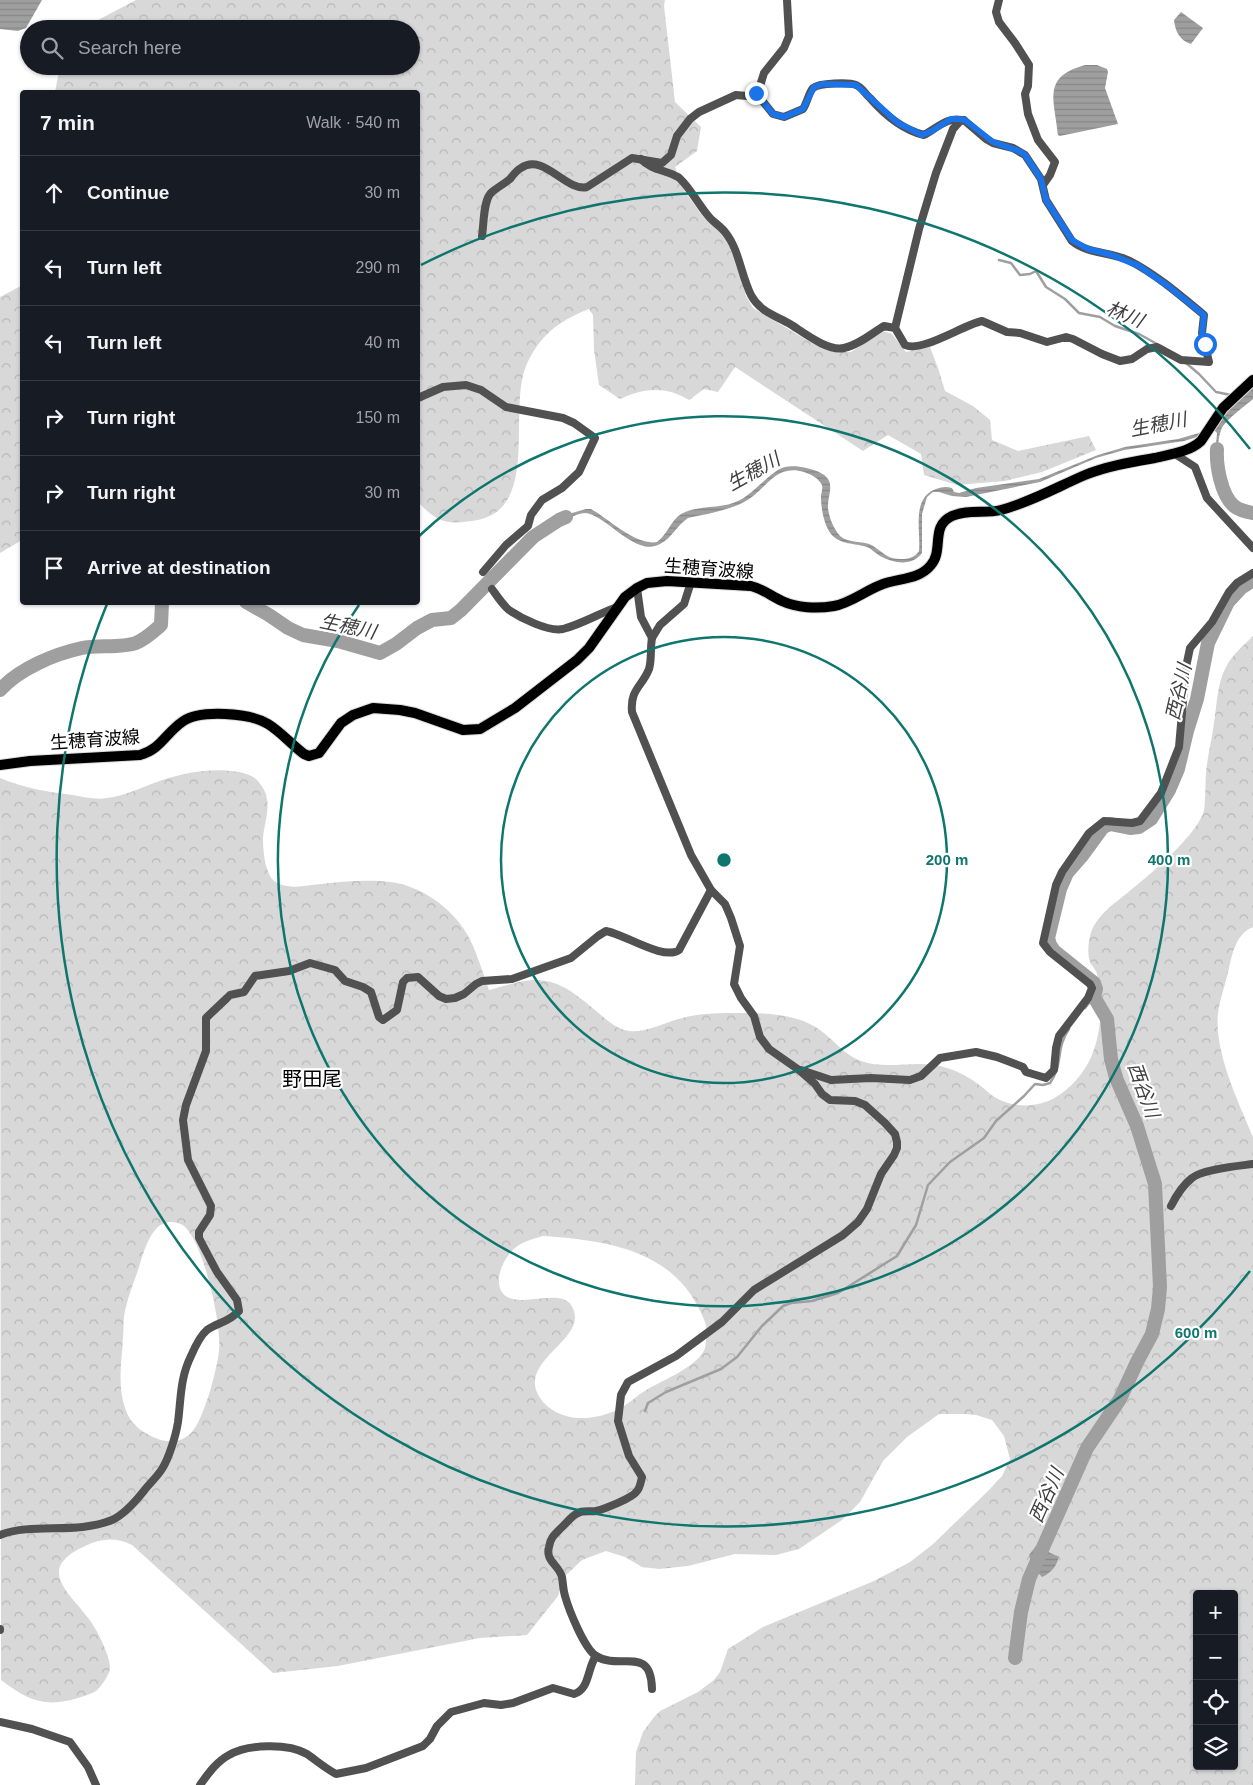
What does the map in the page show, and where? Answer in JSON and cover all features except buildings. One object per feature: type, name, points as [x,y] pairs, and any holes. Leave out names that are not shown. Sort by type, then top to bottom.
[{"type":"main road","name":"生穂育波線","points":[[0,765],[30,761],[140,755],[151,752],[184,720],[205,714],[258,719],[269,725],[309,756],[323,749],[341,723],[353,715],[373,708],[415,713],[463,730],[480,729],[515,708],[577,660],[589,648],[625,597],[637,588],[652,582],[691,582],[751,586],[781,601],[801,607],[835,606],[884,583],[914,577],[927,570],[933,564],[936,556],[938,532],[942,524],[951,517],[963,513],[1003,509],[1035,498],[1104,469],[1175,454],[1197,445],[1204,438],[1222,408],[1253,380]]},
{"type":"street","points":[[482,236],[487,197],[503,186],[521,168],[530,165],[546,168],[573,186],[587,187],[626,160],[636,158],[656,164],[662,163],[671,155],[676,136],[698,112],[736,95],[747,96],[756,93],[760,89],[764,73],[784,48],[789,36],[788,0]]},
{"type":"street","points":[[999,0],[996,12],[999,22],[1016,42],[1029,65],[1030,76],[1025,94],[1028,114],[1038,140],[1055,162],[1050,175],[1043,185]]},
{"type":"street","points":[[756,93],[773,114],[784,117],[803,109],[814,87],[823,84],[853,84],[898,123],[922,135],[951,119],[964,120],[986,139],[1012,148],[1025,155],[1043,185],[1046,200],[1068,236],[1076,244],[1139,266],[1204,315],[1202,333],[1209,362],[1183,360],[1157,347],[1147,348],[1132,359],[1120,361],[1102,354],[1073,338],[1066,337],[1047,342],[1020,333],[1007,332],[985,321],[956,330],[930,343],[912,348],[905,345],[895,328],[920,228],[936,173],[953,129],[964,120]]},
{"type":"street","points":[[641,159],[645,164],[678,178],[711,219],[724,230],[742,266],[752,297],[774,317],[790,324],[810,337],[832,347],[839,348],[855,344],[884,326],[895,328]]},
{"type":"street","points":[[420,397],[444,387],[466,385],[481,390],[506,407],[563,418],[574,423],[595,438],[579,472],[562,488],[542,500],[531,515],[528,526],[506,545],[483,572]]},
{"type":"street","points":[[1175,454],[1195,467],[1207,498],[1253,548]]},
{"type":"street","points":[[799,1070],[831,1080],[872,1078],[910,1080],[921,1076],[940,1058],[976,1052],[997,1057],[1023,1067],[1026,1072],[1044,1078],[1048,1077],[1054,1070],[1059,1036],[1088,998],[1092,988],[1090,984],[1050,952],[1044,943],[1059,878],[1089,834],[1098,825],[1108,820],[1132,823],[1140,821],[1161,793],[1179,747],[1186,667],[1190,648],[1212,622],[1229,592],[1237,583],[1253,572]]},
{"type":"street","points":[[652,1688],[648,1669],[640,1662],[631,1660],[618,1662],[596,1656],[584,1642],[565,1596],[562,1575],[549,1557],[549,1546],[553,1536],[580,1511],[599,1510],[631,1497],[637,1492],[642,1477],[629,1456],[618,1421],[619,1403],[624,1389],[633,1378],[651,1371],[676,1356],[722,1322],[754,1290],[842,1235],[858,1222],[867,1210],[881,1174],[897,1148],[895,1134],[876,1114],[855,1101],[847,1099],[830,1100],[799,1070],[764,1043],[758,1032],[754,1016],[736,990],[733,978],[740,946],[725,904],[711,890],[691,855],[632,712],[631,703],[635,690],[649,669],[652,638],[660,625],[684,604],[691,582]]},
{"type":"street","points":[[637,588],[642,620],[652,638]]},
{"type":"street","points":[[492,589],[510,610],[540,626],[560,630],[617,608]]},
{"type":"street","points":[[0,1535],[11,1531],[75,1528],[99,1524],[115,1518],[136,1500],[163,1468],[174,1441],[184,1370],[192,1354],[206,1331],[232,1318],[239,1311],[237,1300],[217,1272],[199,1238],[199,1232],[210,1215],[211,1206],[188,1160],[183,1124],[186,1105],[206,1051],[206,1018],[230,995],[244,992],[255,976],[289,971],[310,963],[335,970],[345,981],[368,989],[371,992],[379,1016],[383,1020],[397,1010],[403,982],[407,978],[418,977],[438,996],[455,998],[464,994],[476,984],[512,979],[571,958],[603,932],[611,932],[661,952],[675,953],[679,950],[711,890]]},
{"type":"street","points":[[1171,1206],[1177,1195],[1193,1177],[1218,1169],[1253,1164]]},
{"type":"street","points":[[200,1785],[215,1765],[229,1755],[243,1749],[260,1746],[297,1750],[336,1774],[366,1768],[423,1746],[430,1739],[437,1726],[451,1712],[484,1703],[501,1705],[513,1703],[553,1688],[574,1694],[577,1693],[585,1686],[590,1665],[596,1656]]},
{"type":"street","points":[[0,1722],[32,1729],[70,1742],[88,1767],[95,1783],[102,1785]]},
{"type":"green space","points":[[136,0],[665,0],[664,6],[675,102],[701,127],[697,151],[675,167],[685,192],[705,219],[723,233],[738,267],[746,296],[753,308],[810,342],[833,352],[851,352],[883,331],[892,334],[906,352],[930,347],[945,391],[973,406],[990,420],[992,440],[1018,451],[1089,436],[1096,450],[1042,472],[1005,481],[957,485],[924,475],[921,454],[888,435],[863,451],[735,367],[718,392],[704,389],[689,400],[672,392],[655,390],[620,399],[599,385],[594,350],[593,315],[589,309],[559,324],[543,338],[526,366],[521,386],[518,458],[515,481],[507,500],[494,514],[472,521],[447,522],[441,520],[430,514],[420,504],[420,90],[55,90],[58,75],[420,75],[420,20],[98,20]]},
{"type":"green space","points":[[20,287],[20,541],[0,553],[0,297]]},
{"type":"green space","points":[[1253,636],[1253,927],[1243,934],[1234,950],[1219,1007],[1218,1028],[1223,1060],[1228,1076],[1253,1137],[1253,1785],[635,1785],[636,1752],[643,1732],[660,1711],[698,1692],[714,1680],[720,1672],[728,1649],[763,1627],[874,1581],[910,1562],[932,1545],[1002,1476],[1010,1459],[1004,1436],[992,1420],[976,1415],[939,1414],[907,1437],[883,1461],[860,1502],[842,1520],[799,1549],[776,1555],[735,1554],[688,1566],[659,1569],[642,1567],[625,1557],[606,1551],[582,1560],[564,1577],[558,1596],[527,1635],[480,1638],[338,1666],[273,1673],[132,1545],[114,1540],[97,1541],[70,1555],[62,1563],[59,1572],[66,1590],[89,1619],[105,1650],[110,1668],[103,1684],[96,1691],[87,1695],[71,1700],[51,1702],[26,1696],[1,1680],[0,778],[36,789],[99,799],[119,796],[164,779],[196,772],[217,770],[246,774],[259,782],[267,798],[268,805],[263,846],[266,866],[272,879],[281,884],[291,886],[352,881],[391,882],[402,884],[424,893],[444,907],[461,924],[473,947],[489,990],[529,980],[552,982],[567,989],[615,1026],[629,1031],[648,1029],[685,1017],[705,1014],[754,1013],[788,1017],[810,1024],[820,1030],[844,1051],[861,1061],[882,1065],[936,1065],[967,1077],[993,1096],[1010,1104],[1034,1105],[1049,1101],[1068,1088],[1087,1066],[1093,1053],[1099,1026],[1100,997],[1098,976],[1088,954],[1089,939],[1093,928],[1107,910],[1150,874],[1181,844],[1198,824],[1203,814],[1207,761],[1218,694],[1223,673],[1238,650]],"holes":[[[169,1222],[184,1226],[193,1237],[199,1251],[215,1305],[219,1339],[216,1370],[201,1417],[191,1433],[178,1441],[153,1437],[139,1429],[127,1413],[121,1390],[125,1310],[150,1237],[159,1226]],[[543,1236],[587,1240],[630,1251],[650,1259],[668,1271],[684,1286],[697,1305],[704,1318],[707,1333],[705,1348],[696,1361],[688,1367],[644,1391],[621,1408],[608,1414],[588,1418],[568,1417],[559,1414],[543,1402],[535,1387],[536,1374],[543,1363],[572,1329],[575,1318],[571,1305],[564,1300],[555,1298],[521,1300],[511,1298],[503,1294],[499,1284],[501,1267],[513,1249],[529,1240]]]},
{"type":"shaded area","points":[[0,0],[42,0],[31,20],[20,20],[20,30],[0,29]]},
{"type":"shaded area","points":[[1181,12],[1203,28],[1191,44],[1181,38],[1176,28],[1174,20]]},
{"type":"shaded area","points":[[1085,65],[1097,65],[1107,69],[1105,88],[1118,124],[1060,136],[1058,135],[1054,101],[1056,83],[1071,70]]},
{"type":"shaded area","name":"生穂川","points":[[1253,386],[1253,399],[1231,418],[1221,430],[1218,443],[1219,466],[1217,467],[1215,456],[1217,433],[1214,430],[1184,441],[1124,450],[1096,458],[1040,482],[966,497],[933,492],[927,497],[922,514],[922,553],[908,562],[896,562],[880,556],[867,547],[843,542],[835,538],[826,526],[823,516],[821,501],[822,485],[819,480],[804,472],[794,470],[785,471],[771,479],[752,497],[731,508],[688,518],[664,541],[650,547],[631,541],[602,520],[585,513],[574,516],[557,525],[545,526],[558,517],[591,509],[640,540],[657,542],[681,514],[695,509],[726,505],[740,500],[769,476],[789,466],[807,468],[819,472],[828,479],[830,484],[829,512],[832,523],[840,536],[850,541],[869,544],[892,558],[907,559],[919,551],[920,507],[928,493],[936,489],[948,487],[952,488],[954,492],[959,493],[976,488],[1039,479],[1098,455],[1125,447],[1178,439],[1199,433],[1216,425],[1246,391]]},
{"type":"shaded area","points":[[1036,1546],[1059,1557],[1053,1569],[1042,1577],[1032,1566],[1029,1555]]},
{"type":"waterway","name":"林川","points":[[999,260],[1011,263],[1020,275],[1036,271],[1046,287],[1065,299],[1079,313],[1100,317],[1115,326],[1139,334],[1157,344]]},
{"type":"waterway","name":"林川","points":[[1186,363],[1216,392],[1231,395]]},
{"type":"waterway","name":"西谷川","points":[[1217,449],[1217,463],[1223,487],[1229,501],[1243,511],[1253,513]]},
{"type":"waterway","name":"生穂川","points":[[251,605],[303,635],[338,641],[380,653],[432,620],[451,618],[533,537],[566,517]]},
{"type":"waterway","name":"西谷川","points":[[1015,1658],[1021,1612],[1029,1579],[1087,1448],[1120,1399],[1152,1334],[1158,1309],[1160,1287],[1155,1184],[1137,1126],[1116,1078],[1111,1059],[1107,1019],[1094,997],[1096,989],[1094,983],[1054,951],[1048,938],[1060,889],[1067,873],[1103,827],[1110,824],[1130,828],[1139,827],[1151,819],[1169,790],[1178,769],[1197,699],[1208,643],[1228,602],[1241,588],[1253,580]]},
{"type":"waterway","name":"生穂川","points":[[0,690],[17,675],[38,663],[60,654],[82,648],[131,645],[140,641],[161,625],[162,605]]},
{"type":"waterway","points":[[1085,1008],[1094,997]]},
{"type":"waterway","points":[[645,1411],[648,1403],[666,1392],[721,1369],[737,1357],[762,1326],[783,1306],[791,1303],[812,1301],[838,1293],[897,1256],[916,1225],[928,1185],[950,1162],[984,1138],[996,1121],[1035,1084],[1043,1085],[1050,1083],[1057,1069],[1062,1043],[1069,1029]]},
{"type":"district","name":"野田尾","points":[[312,1079]]},
{"type":"route","points":[[756,93],[773,114],[784,117],[803,109],[814,87],[823,84],[853,84],[898,123],[912,132],[924,135],[951,119],[965,120],[986,139],[1012,148],[1025,155],[1041,179],[1046,200],[1068,236],[1076,244],[1128,260],[1139,266],[1204,315],[1202,333],[1205,344]]}]
